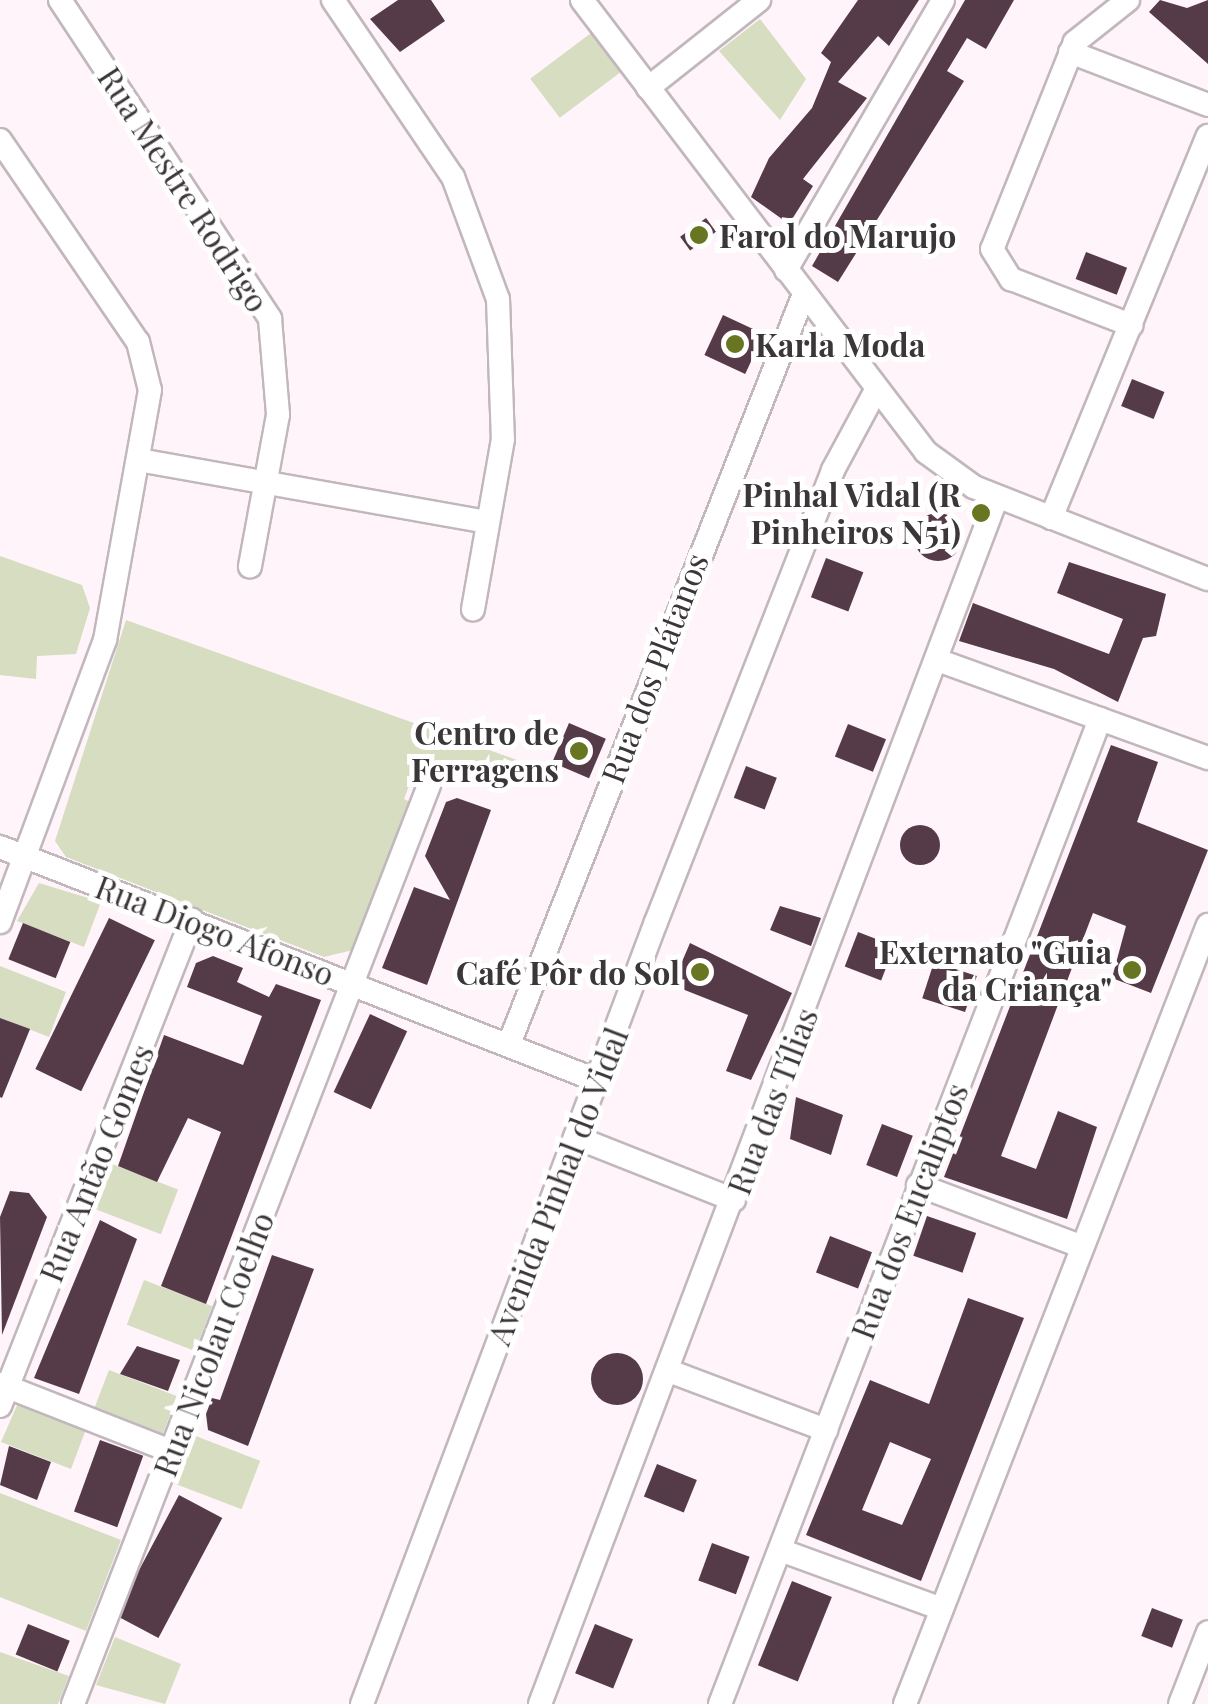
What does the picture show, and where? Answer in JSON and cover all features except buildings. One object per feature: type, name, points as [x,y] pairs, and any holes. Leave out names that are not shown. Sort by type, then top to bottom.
[{"type":"street","name":"Rua Mestre Rodrigo","points":[[60,0],[261,298],[281,367],[267,480],[250,566]]},
{"type":"street","points":[[333,0],[453,177],[490,266],[506,379],[473,609]]},
{"type":"street","points":[[582,0],[732,193],[874,394],[954,476],[997,497],[1208,578]]},
{"type":"street","points":[[648,88],[758,0]]},
{"type":"street","points":[[786,270],[943,0]]},
{"type":"street","points":[[1124,2],[1070,52],[994,238],[993,262],[1011,279],[1131,324]]},
{"type":"street","points":[[1070,52],[1208,105]]},
{"type":"street","points":[[1051,518],[1208,136]]},
{"type":"street","points":[[0,922],[106,640],[139,460],[145,357],[2,147]]},
{"type":"street","name":"Rua dos Plátanos","points":[[509,1044],[804,294]]},
{"type":"street","name":"Avenida Pinhal do Vidal","points":[[362,1704],[596,1080],[834,470],[874,394]]},
{"type":"street","points":[[139,460],[488,522]]},
{"type":"street","name":"Rua das Tílias","points":[[540,1704],[940,661],[997,497]]},
{"type":"street","points":[[940,661],[1208,758]]},
{"type":"street","name":"Rua dos Eucaliptos","points":[[720,1704],[1100,719]]},
{"type":"street","name":"Rua Nicolau Coelho","points":[[73,1704],[429,784]]},
{"type":"street","name":"Rua Diogo Afonso","points":[[0,847],[596,1080]]},
{"type":"street","name":"Rua Antão Gomes","points":[[2,1393],[192,920]]},
{"type":"street","points":[[905,1704],[1080,1246],[1198,982],[1208,926]]},
{"type":"street","points":[[575,1137],[734,1200]]},
{"type":"street","points":[[918,1184],[1080,1246]]},
{"type":"street","points":[[669,1370],[826,1430]]},
{"type":"street","points":[[2,1393],[172,1451]]},
{"type":"street","points":[[780,1550],[942,1608]]},
{"type":"street","points":[[1180,1704],[1208,1632]]},
{"type":"green space","points":[[760,19],[806,79],[780,120],[719,51]]},
{"type":"green space","points":[[591,33],[620,72],[560,118],[530,79]]},
{"type":"green space","points":[[0,556],[82,585],[90,608],[76,654],[37,656],[36,679],[0,675]]},
{"type":"green space","points":[[126,620],[517,760],[447,779],[416,767],[404,799],[412,803],[353,950],[324,957],[66,857],[55,841]]},
{"type":"green space","points":[[39,883],[101,902],[84,947],[17,921]]},
{"type":"green space","points":[[0,966],[66,992],[49,1037],[0,1018]]},
{"type":"green space","points":[[109,1163],[178,1190],[161,1234],[92,1208]]},
{"type":"green space","points":[[144,1280],[212,1306],[195,1351],[127,1325]]},
{"type":"green space","points":[[109,1370],[177,1396],[160,1441],[92,1415]]},
{"type":"green space","points":[[18,1403],[88,1424],[71,1469],[1,1442]]},
{"type":"green space","points":[[193,1435],[260,1461],[242,1509],[174,1484]]},
{"type":"green space","points":[[0,1493],[121,1540],[86,1631],[0,1597]]},
{"type":"green space","points":[[115,1637],[181,1664],[165,1704],[96,1685]]},
{"type":"green space","points":[[0,1652],[69,1676],[58,1704],[0,1704]]},
{"type":"place","name":"Farol do Marujo","points":[[699,235]]},
{"type":"place","name":"Karla Moda","points":[[735,344]]},
{"type":"place","name":"Pinhal Vidal (R Pinheiros N51)","points":[[981,513]]},
{"type":"place","name":"Centro de Ferragens","points":[[579,751]]},
{"type":"place","name":"Externato \"Guia da Criança\"","points":[[1132,970]]},
{"type":"place","name":"Café Pôr do Sol","points":[[700,972]]}]
